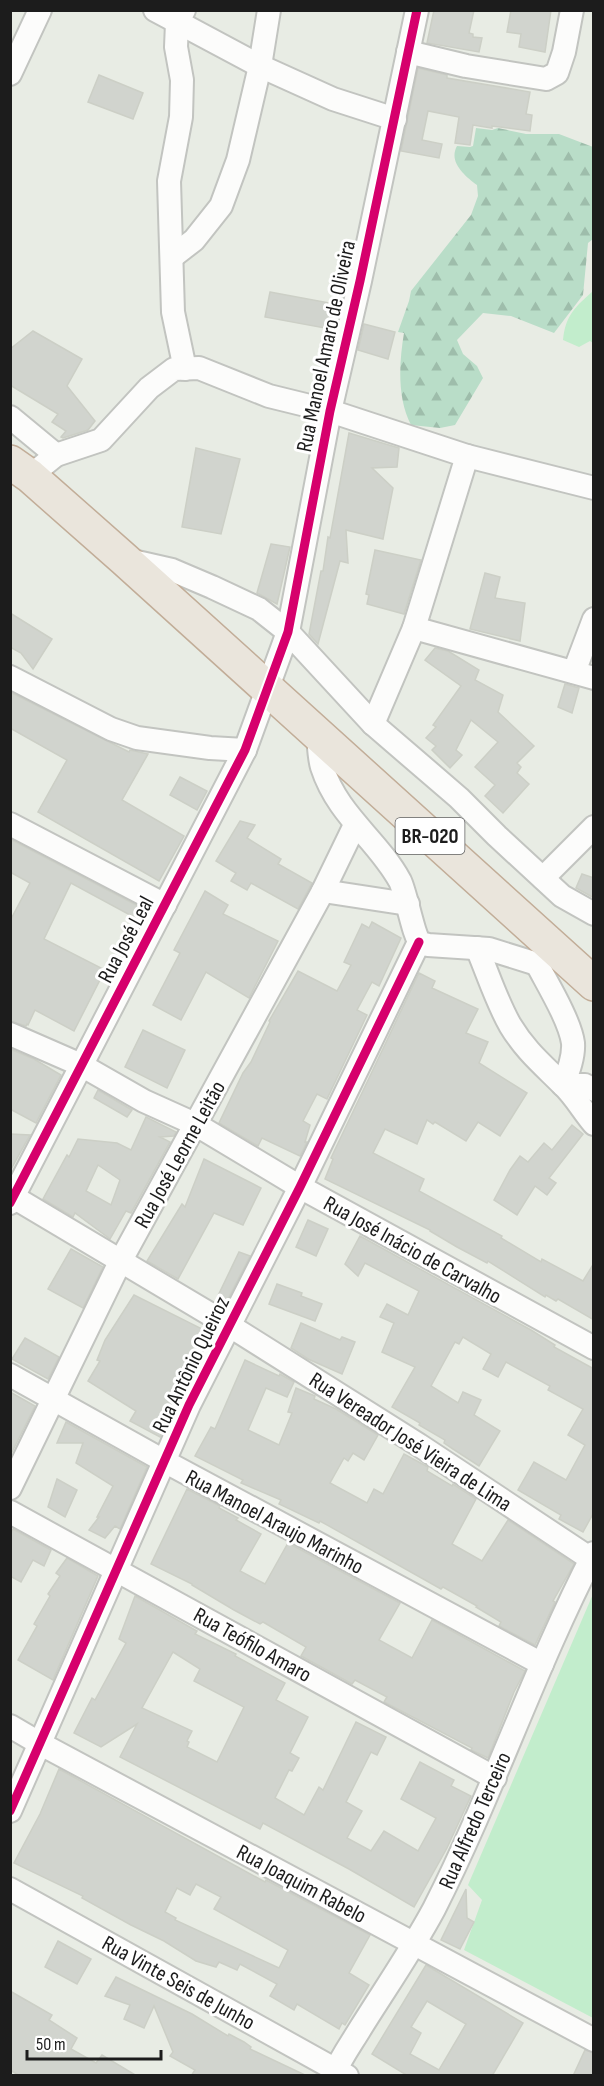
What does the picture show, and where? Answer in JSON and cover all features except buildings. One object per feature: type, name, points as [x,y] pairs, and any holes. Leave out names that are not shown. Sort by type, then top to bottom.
[{"type":"highway","name":"BR-020","points":[[20,469],[124,559],[318,735],[545,956],[594,984]]},
{"type":"street","points":[[10,74],[40,10]]},
{"type":"street","points":[[155,10],[181,17],[260,66],[333,99],[395,119]]},
{"type":"street","points":[[172,257],[194,240],[221,206],[238,160],[260,66],[268,10]]},
{"type":"street","name":"Rua Manoel Amaro de Oliveira","points":[[266,689],[288,632],[330,411],[417,10]]},
{"type":"street","points":[[408,52],[466,66],[546,79],[557,73],[564,52],[572,10]]},
{"type":"street","points":[[181,17],[177,47],[182,80],[181,117],[170,181],[173,312],[185,369]]},
{"type":"street","points":[[20,469],[101,440],[149,388],[174,369],[199,368],[269,396],[330,411],[467,456],[594,488]]},
{"type":"street","points":[[10,417],[56,455]]},
{"type":"street","points":[[373,724],[414,628],[467,456]]},
{"type":"street","points":[[124,559],[172,570],[259,609],[288,632],[373,724],[459,798],[562,896],[594,914]]},
{"type":"street","points":[[414,628],[584,675],[594,619]]},
{"type":"street","points":[[10,677],[111,729],[137,738],[210,748],[245,750]]},
{"type":"street","name":"Rua José Leal","points":[[12,1199],[245,750],[266,689]]},
{"type":"street","points":[[318,735],[322,766],[339,803],[355,825],[387,860],[401,884],[419,942],[428,945],[545,956],[573,1044],[571,1063],[563,1085]]},
{"type":"street","points":[[10,824],[165,905]]},
{"type":"street","name":"Rua José Leorne Leitão","points":[[10,1488],[120,1262],[323,891],[355,825]]},
{"type":"street","points":[[543,878],[594,828]]},
{"type":"street","points":[[323,891],[408,904]]},
{"type":"street","name":"Rua Antônio Queiroz","points":[[10,1811],[189,1405],[300,1187],[419,942]]},
{"type":"street","points":[[477,948],[498,1002],[511,1026],[528,1050],[563,1085],[594,1124]]},
{"type":"street","name":"Rua José Inácio de Carvalho","points":[[10,1034],[81,1065],[144,1101],[195,1124],[300,1187],[594,1347]]},
{"type":"street","points":[[563,1085],[585,1086],[594,1090]]},
{"type":"street","name":"Rua Vereador José Vieira de Lima","points":[[12,1199],[230,1326],[592,1557]]},
{"type":"street","name":"Rua Manoel Araujo Marinho","points":[[10,1375],[164,1461],[542,1664]]},
{"type":"street","name":"Rua Teófilo Amaro","points":[[10,1512],[495,1778]]},
{"type":"street","name":"Rua Alfredo Terceiro","points":[[338,2073],[415,1943],[466,1843],[542,1664],[592,1557]]},
{"type":"street","name":"Rua Joaquim Rabelo","points":[[10,1726],[594,2040]]},
{"type":"street","name":"Rua Vinte Seis de Junho","points":[[10,1889],[338,2073]]},
{"type":"green space","points":[[476,128],[492,130],[498,128],[526,134],[559,134],[593,147],[593,239],[588,243],[583,295],[554,333],[511,316],[483,313],[457,340],[463,354],[477,366],[483,378],[455,425],[440,428],[411,425],[403,403],[400,380],[404,333],[398,332],[411,291],[471,215],[478,196],[477,185],[459,168],[455,152],[457,146],[473,146]]},
{"type":"green space","points":[[593,291],[593,343],[590,341],[579,347],[563,340],[566,324],[572,312]]},
{"type":"green space","points":[[593,1594],[593,2018],[464,1950],[482,1900],[468,1885]]},
{"type":"cycle path","points":[[10,1203],[245,750],[288,632],[330,411],[417,10]]},
{"type":"cycle path","points":[[10,1811],[189,1405],[300,1187],[419,942]]}]
